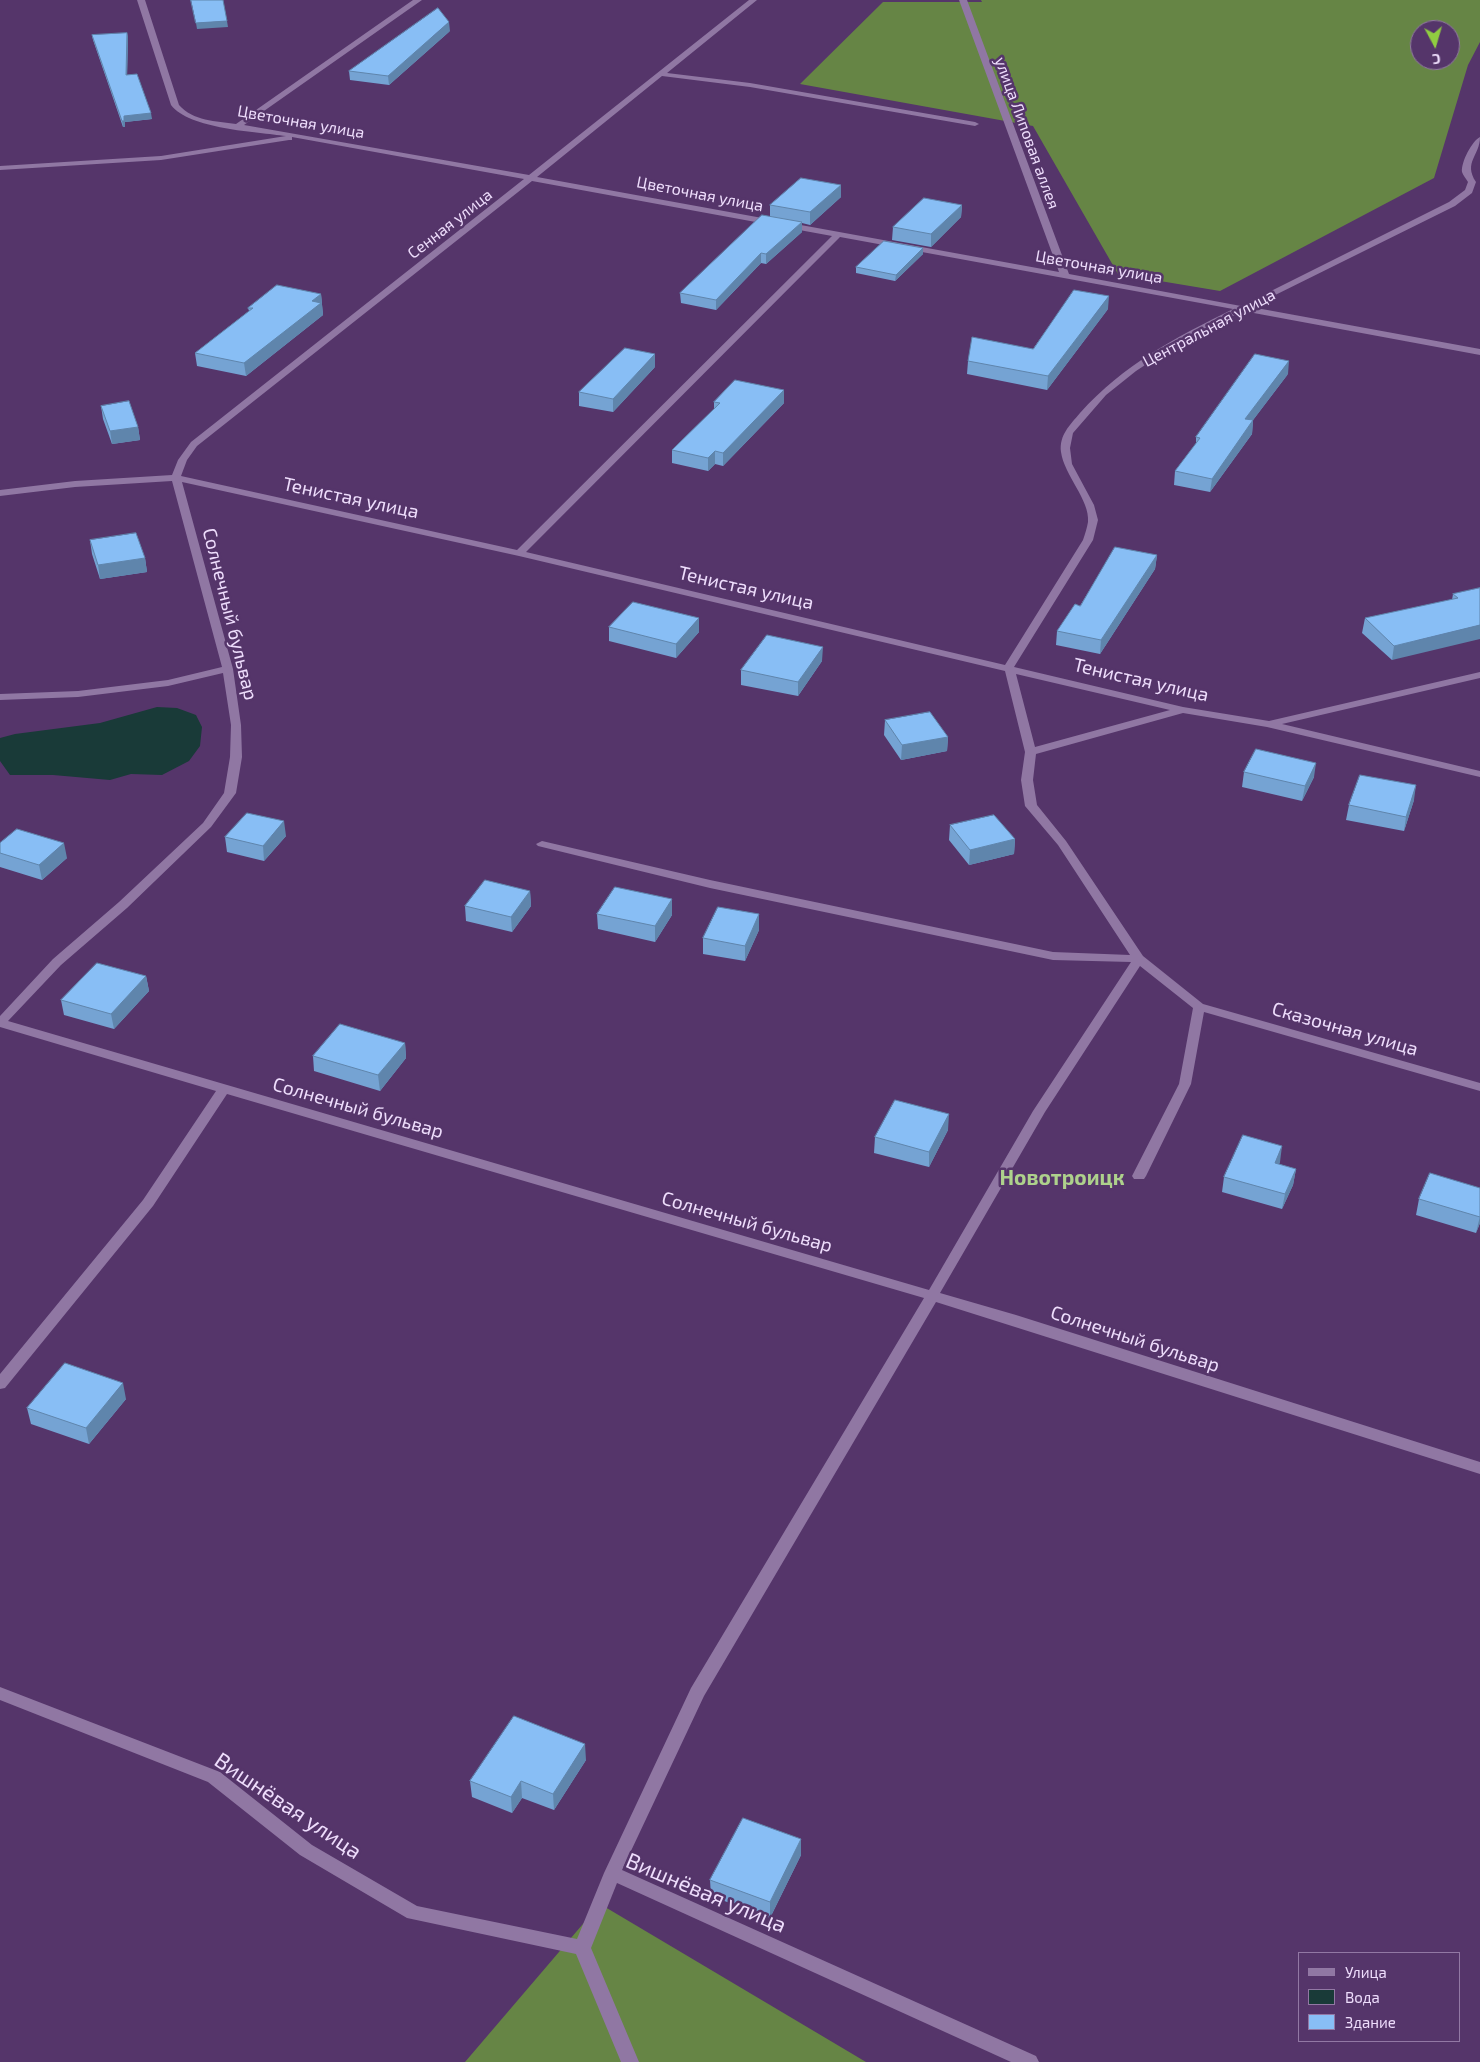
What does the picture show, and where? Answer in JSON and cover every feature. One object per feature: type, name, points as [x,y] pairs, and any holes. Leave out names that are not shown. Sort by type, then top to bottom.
[{"type":"street","name":"Цветочная улица","points":[[141,0],[175,105],[179,111],[202,120],[302,136],[1480,352]]},
{"type":"street","points":[[238,126],[418,0]]},
{"type":"street","name":"Сенная улица","points":[[176,478],[185,454],[194,444],[753,0]]},
{"type":"street","name":"улица Липовая аллея","points":[[962,0],[1065,276]]},
{"type":"street","points":[[661,74],[750,85],[975,124]]},
{"type":"street","points":[[0,168],[161,158],[302,136]]},
{"type":"street","points":[[1480,139],[1467,162],[1466,173],[1472,182],[1468,191],[1480,193]]},
{"type":"street","name":"Центральная улица","points":[[1009,667],[1088,540],[1093,520],[1089,505],[1067,464],[1065,448],[1068,432],[1103,393],[1133,369],[1174,342],[1452,204],[1468,191]]},
{"type":"street","points":[[519,553],[838,235]]},
{"type":"street","name":"Тенистая улица","points":[[0,493],[75,484],[176,478],[519,553],[1009,667],[1183,710],[1267,724],[1480,774]]},
{"type":"street","name":"Солнечный бульвар","points":[[176,478],[228,670],[236,725],[236,757],[230,793],[207,825],[123,905],[57,962],[0,1023],[1021,1322],[1480,1468]]},
{"type":"street","points":[[1009,667],[1031,752],[1027,780],[1031,806],[1062,843],[1139,959],[1199,1007],[1185,1084],[1138,1176]]},
{"type":"street","points":[[0,697],[78,694],[132,688],[168,683],[228,670]]},
{"type":"street","points":[[1267,724],[1480,675]]},
{"type":"street","points":[[1031,752],[1183,710]]},
{"type":"street","points":[[542,844],[710,884],[1053,956],[1139,959]]},
{"type":"street","points":[[612,1873],[697,1693],[1039,1111],[1139,959]]},
{"type":"street","name":"Сказочная улица","points":[[1199,1007],[1480,1087]]},
{"type":"street","points":[[0,1384],[148,1203],[224,1089]]},
{"type":"street","name":"Вишнёвая улица","points":[[0,1693],[214,1777],[306,1850],[412,1913],[582,1948],[612,1873],[1030,2062]]},
{"type":"street","points":[[582,1948],[630,2062]]},
{"type":"green space","points":[[981,0],[1480,0],[1480,42],[1468,65],[1434,178],[1220,291],[1118,274],[1033,126],[800,84],[883,2],[982,2]]},
{"type":"green space","points":[[600,1904],[866,2062],[465,2062]]},
{"type":"water","points":[[157,707],[177,708],[196,715],[202,727],[200,746],[189,761],[162,775],[131,774],[110,780],[53,775],[10,775],[0,761],[0,738],[15,734],[100,723]]},
{"type":"building","points":[[191,0],[223,0],[227,21],[196,23]]},
{"type":"building","points":[[438,8],[449,22],[388,76],[349,71]]},
{"type":"building","points":[[127,33],[126,75],[137,74],[151,113],[124,116],[124,121],[122,121],[92,35]]},
{"type":"building","points":[[801,178],[841,185],[810,212],[770,205]]},
{"type":"building","points":[[924,198],[962,205],[931,234],[893,227]]},
{"type":"building","points":[[762,215],[802,222],[766,254],[761,253],[716,300],[680,293]]},
{"type":"building","points":[[884,241],[923,248],[896,275],[856,267]]},
{"type":"building","points":[[277,285],[321,294],[312,301],[321,303],[244,363],[195,353],[253,308],[248,308]]},
{"type":"building","points":[[1074,290],[1109,296],[1048,376],[968,361],[972,337],[1033,349]]},
{"type":"building","points":[[625,348],[655,354],[613,399],[579,392]]},
{"type":"building","points":[[1255,354],[1289,361],[1245,419],[1253,420],[1212,479],[1175,471],[1200,438],[1196,437]]},
{"type":"building","points":[[735,380],[784,390],[723,453],[715,451],[708,458],[672,450],[720,403],[714,402]]},
{"type":"building","points":[[129,401],[138,427],[110,431],[101,406]]},
{"type":"building","points":[[136,533],[145,558],[98,565],[90,540]]},
{"type":"building","points":[[1115,547],[1157,555],[1101,640],[1057,631],[1075,604],[1080,606]]},
{"type":"building","points":[[1480,588],[1480,625],[1394,646],[1365,618],[1458,598],[1453,594]]},
{"type":"building","points":[[633,602],[699,618],[676,644],[609,627]]},
{"type":"building","points":[[767,635],[823,647],[798,682],[741,670]]},
{"type":"building","points":[[930,712],[948,737],[902,745],[885,720]]},
{"type":"building","points":[[1256,749],[1316,763],[1305,786],[1244,772]]},
{"type":"building","points":[[1360,775],[1416,785],[1406,817],[1349,805]]},
{"type":"building","points":[[247,813],[284,821],[263,846],[225,837]]},
{"type":"building","points":[[994,815],[1015,839],[970,850],[950,825]]},
{"type":"building","points":[[17,829],[64,843],[39,865],[0,853],[0,843]]},
{"type":"building","points":[[485,880],[530,891],[511,917],[465,906]]},
{"type":"building","points":[[615,887],[672,899],[655,926],[597,914]]},
{"type":"building","points":[[718,907],[759,914],[745,946],[703,938]]},
{"type":"building","points":[[97,963],[146,976],[111,1014],[61,1000]]},
{"type":"building","points":[[340,1024],[405,1043],[378,1075],[313,1056]]},
{"type":"building","points":[[895,1100],[949,1114],[929,1152],[875,1137]]},
{"type":"building","points":[[1243,1135],[1282,1146],[1275,1163],[1296,1169],[1285,1194],[1224,1177]]},
{"type":"building","points":[[1430,1173],[1480,1188],[1480,1217],[1419,1199]]},
{"type":"building","points":[[65,1363],[123,1383],[86,1428],[27,1408]]},
{"type":"building","points":[[514,1716],[585,1744],[553,1794],[521,1781],[511,1797],[470,1781]]},
{"type":"building","points":[[743,1818],[801,1839],[770,1902],[710,1880]]},
{"type":"district","name":"Новотроицк","points":[[1062,1178]]}]
